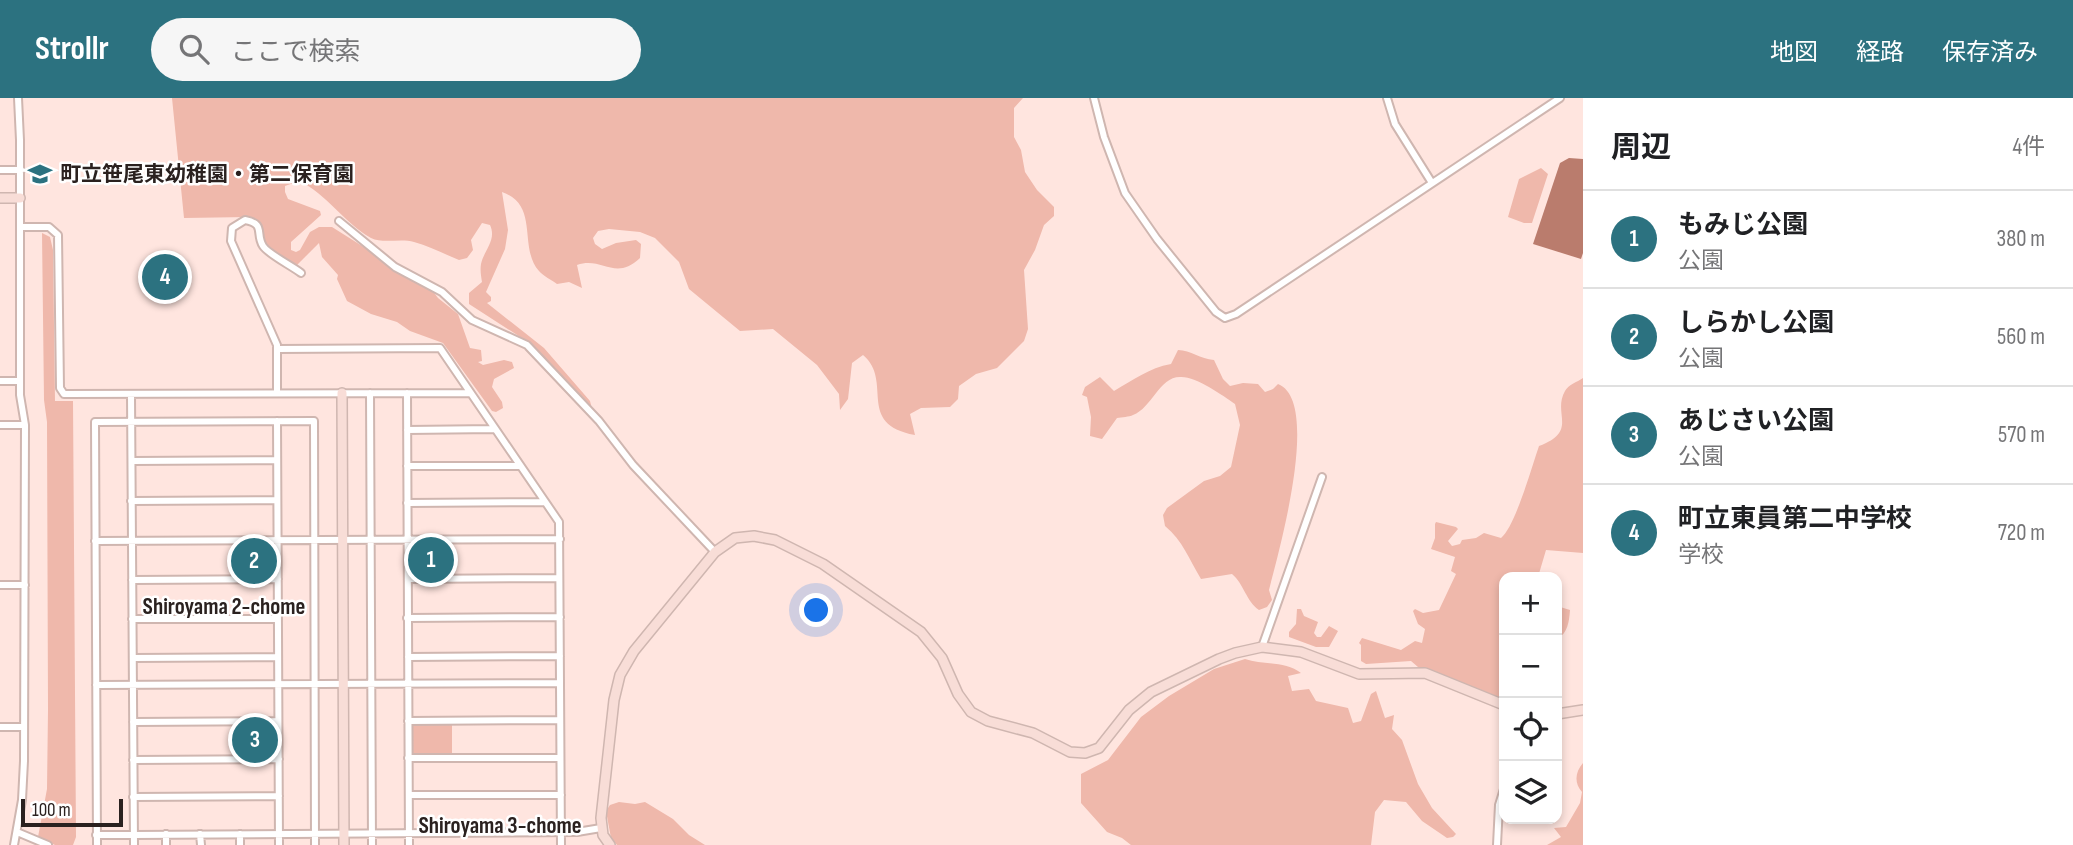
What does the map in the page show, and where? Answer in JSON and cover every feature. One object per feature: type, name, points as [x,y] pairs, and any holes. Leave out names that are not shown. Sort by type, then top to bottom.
[{"type":"street","points":[[14,845],[24,778],[24,425],[20,381],[18,98]]},
{"type":"street","points":[[1094,98],[1104,137],[1125,193],[1165,249],[1216,312],[1225,318],[1236,314],[1560,98]]},
{"type":"street","points":[[1387,98],[1395,124],[1432,183]]},
{"type":"street","points":[[0,170],[20,170]]},
{"type":"street","points":[[0,198],[20,198]]},
{"type":"street","points":[[277,393],[277,349],[232,241],[232,228],[241,221],[254,223],[258,227],[264,248],[301,273]]},
{"type":"street","points":[[340,221],[395,267],[442,292],[472,320],[527,345],[599,421],[633,465],[715,552]]},
{"type":"street","points":[[21,227],[47,227],[58,235],[62,393],[470,393]]},
{"type":"street","points":[[277,349],[440,348],[559,522],[561,845]]},
{"type":"street","points":[[0,381],[20,381]]},
{"type":"street","points":[[370,393],[372,845]]},
{"type":"street","points":[[407,393],[409,845]]},
{"type":"street","points":[[342,394],[344,845]]},
{"type":"street","points":[[131,395],[134,845]]},
{"type":"street","points":[[277,421],[279,845]]},
{"type":"street","points":[[97,845],[95,422],[314,421],[316,845]]},
{"type":"street","points":[[0,425],[24,425]]},
{"type":"street","points":[[407,430],[495,429]]},
{"type":"street","points":[[132,461],[277,460]]},
{"type":"street","points":[[407,466],[520,466]]},
{"type":"street","points":[[1262,648],[1322,477]]},
{"type":"street","points":[[131,501],[277,500]]},
{"type":"street","points":[[407,503],[545,502]]},
{"type":"street","points":[[610,845],[601,828],[614,700],[620,675],[634,651],[715,552],[735,538],[754,536],[775,540],[823,564],[921,632],[942,658],[958,694],[971,712],[988,721],[1033,733],[1070,752],[1085,753],[1099,748],[1129,710],[1158,688],[1227,656],[1262,648],[1301,652],[1359,674],[1425,674],[1499,703]]},
{"type":"street","points":[[95,541],[559,539]]},
{"type":"street","points":[[408,579],[559,578]]},
{"type":"street","points":[[132,580],[278,579]]},
{"type":"street","points":[[0,585],[25,585]]},
{"type":"street","points":[[408,618],[560,617]]},
{"type":"street","points":[[132,619],[278,619]]},
{"type":"street","points":[[408,657],[560,656]]},
{"type":"street","points":[[132,658],[278,657]]},
{"type":"street","points":[[96,685],[560,683]]},
{"type":"street","points":[[1562,713],[1583,710]]},
{"type":"street","points":[[408,721],[560,720]]},
{"type":"street","points":[[133,722],[278,721]]},
{"type":"street","points":[[0,727],[24,727]]},
{"type":"street","points":[[408,758],[561,758]]},
{"type":"street","points":[[133,760],[278,759]]},
{"type":"street","points":[[409,795],[561,795]]},
{"type":"street","points":[[133,797],[279,796]]},
{"type":"street","points":[[1497,845],[1499,805]]},
{"type":"street","points":[[96,835],[577,832],[601,828]]},
{"type":"street","points":[[17,832],[48,845]]},
{"type":"street","points":[[166,834],[166,845]]},
{"type":"street","points":[[200,834],[201,845]]},
{"type":"street","points":[[240,834],[240,845]]},
{"type":"shaded area","points":[[172,98],[1023,98],[1014,108],[1014,137],[1021,150],[1025,172],[1037,190],[1054,207],[1054,216],[1044,225],[1024,270],[1028,329],[1024,341],[997,368],[976,374],[959,386],[958,399],[950,407],[921,408],[910,414],[915,435],[886,422],[880,412],[872,365],[863,355],[852,363],[848,399],[840,410],[839,394],[817,365],[773,329],[740,331],[689,289],[679,262],[655,238],[640,232],[609,229],[598,231],[593,238],[595,244],[602,249],[616,243],[636,240],[641,244],[640,258],[623,268],[594,263],[577,265],[582,288],[569,282],[557,284],[541,273],[533,262],[521,207],[514,198],[502,192],[508,230],[505,249],[486,292],[491,297],[491,301],[487,303],[544,348],[590,401],[592,409],[589,409],[528,342],[469,304],[469,293],[482,282],[481,264],[491,240],[490,225],[482,223],[471,240],[473,250],[467,258],[459,260],[414,242],[371,238],[309,187],[299,181],[285,186],[288,199],[320,211],[321,215],[291,242],[291,250],[300,250],[310,232],[319,227],[332,227],[432,290],[458,314],[470,348],[481,350],[482,361],[478,362],[483,365],[504,360],[512,362],[514,368],[494,379],[492,387],[503,408],[496,412],[492,411],[443,343],[410,331],[397,322],[371,314],[347,301],[337,279],[338,275],[322,257],[319,243],[297,265],[266,247],[261,229],[253,219],[184,218]]},
{"type":"shaded area","points":[[1569,158],[1583,159],[1581,259],[1533,244],[1560,163]]},
{"type":"shaded area","points":[[1541,168],[1548,174],[1532,223],[1508,217],[1519,179]]},
{"type":"shaded area","points":[[42,233],[50,237],[53,250],[55,401],[73,401],[76,837],[73,845],[55,845],[38,837],[47,789],[48,710],[47,422],[44,400]]},
{"type":"shaded area","points":[[1178,350],[1214,360],[1223,379],[1230,386],[1258,384],[1265,392],[1278,384],[1291,396],[1296,418],[1297,447],[1293,480],[1269,590],[1272,600],[1267,607],[1259,610],[1232,574],[1201,579],[1181,544],[1165,526],[1163,515],[1167,508],[1204,481],[1220,476],[1231,467],[1240,425],[1235,404],[1194,380],[1173,378],[1161,387],[1140,411],[1131,416],[1117,418],[1102,439],[1090,436],[1091,417],[1087,397],[1082,395],[1085,387],[1100,377],[1114,391],[1148,371],[1171,364]]},
{"type":"shaded area","points":[[1583,378],[1583,553],[1546,550],[1539,572],[1499,572],[1499,700],[1418,667],[1411,661],[1366,664],[1361,661],[1359,643],[1362,638],[1401,650],[1415,641],[1422,643],[1425,629],[1418,624],[1413,611],[1415,609],[1423,613],[1439,610],[1456,574],[1451,571],[1455,557],[1431,549],[1436,522],[1458,529],[1448,541],[1452,546],[1484,533],[1501,538],[1512,522],[1539,446],[1551,440],[1561,428],[1562,399],[1570,385]]},
{"type":"shaded area","points":[[412,543],[451,543],[451,576],[412,575]]},
{"type":"shaded area","points":[[234,544],[273,544],[274,576],[234,577]]},
{"type":"shaded area","points":[[1562,608],[1570,610],[1566,630],[1562,636]]},
{"type":"shaded area","points":[[1297,609],[1301,609],[1304,616],[1318,622],[1314,633],[1317,637],[1321,637],[1329,626],[1338,631],[1329,647],[1316,647],[1289,637],[1289,632],[1296,624]]},
{"type":"shaded area","points":[[1245,659],[1295,669],[1301,673],[1288,676],[1292,691],[1309,689],[1316,701],[1348,708],[1353,723],[1361,721],[1371,694],[1376,691],[1385,718],[1394,715],[1392,729],[1402,740],[1418,784],[1432,808],[1456,834],[1447,838],[1422,821],[1406,802],[1384,800],[1375,812],[1371,845],[1131,845],[1107,832],[1081,803],[1081,774],[1108,760],[1141,717],[1169,696],[1214,669]]},
{"type":"shaded area","points":[[412,724],[452,724],[452,755],[412,754]]},
{"type":"shaded area","points":[[235,725],[274,725],[275,755],[235,756]]},
{"type":"shaded area","points":[[1583,763],[1583,845],[1547,845],[1561,837],[1554,828],[1566,827],[1580,803],[1582,792],[1576,778]]},
{"type":"shaded area","points":[[619,802],[645,802],[673,819],[689,835],[705,845],[617,845],[611,838],[606,811],[610,805]]},
{"type":"place","name":"町立笹尾東幼稚園・第二保育園","points":[[40,174]]},
{"type":"place","name":"町立東員第二中学校","points":[[165,277]]},
{"type":"place","name":"もみじ公園","points":[[431,560]]},
{"type":"place","name":"しらかし公園","points":[[254,561]]},
{"type":"place","name":"あじさい公園","points":[[255,740]]},
{"type":"district","name":"Shiroyama 2-chome","points":[[224,606]]},
{"type":"district","name":"Shiroyama 3-chome","points":[[500,825]]}]
